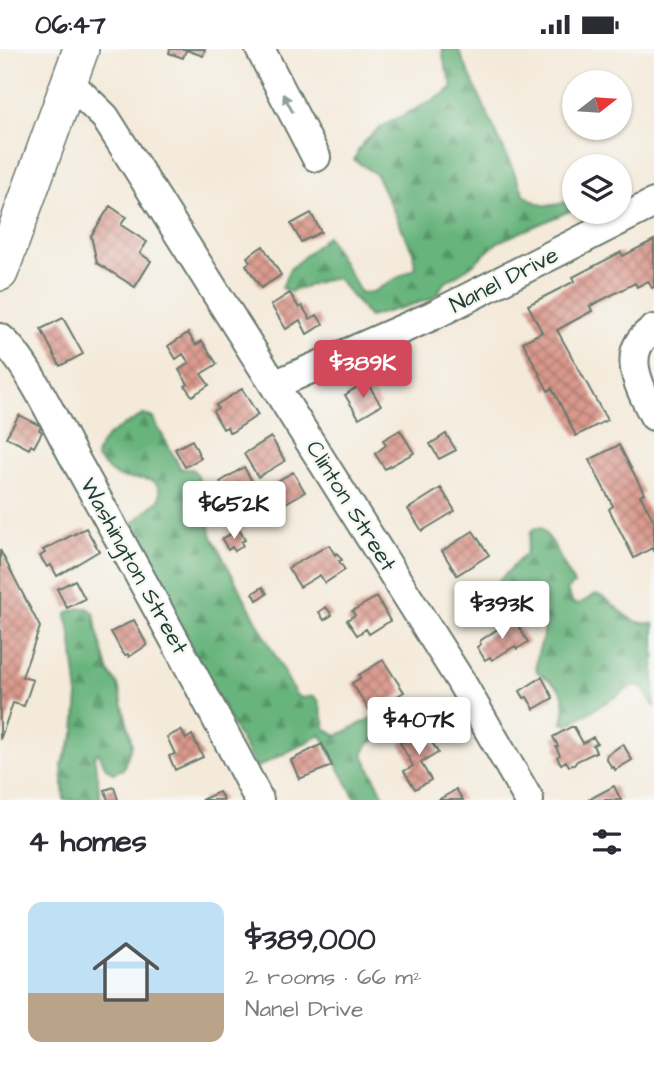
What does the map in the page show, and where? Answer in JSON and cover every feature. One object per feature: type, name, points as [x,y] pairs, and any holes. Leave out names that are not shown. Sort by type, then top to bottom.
[{"type":"main road","points":[[0,273],[80,49]]},
{"type":"street","points":[[260,49],[316,157]]},
{"type":"street","name":"Clinton Street","points":[[69,82],[105,117],[466,689],[528,800]]},
{"type":"street","name":"Nanel Drive","points":[[274,385],[420,321],[654,203]]},
{"type":"street","points":[[654,329],[641,338],[634,362],[638,384],[654,417]]},
{"type":"street","name":"Washington Street","points":[[0,338],[9,345],[19,360],[52,418],[178,645],[260,800]]},
{"type":"green space","points":[[442,49],[458,49],[524,194],[542,205],[562,203],[562,214],[498,242],[471,266],[443,284],[437,295],[431,299],[369,317],[337,278],[290,292],[282,288],[289,270],[327,236],[361,293],[372,292],[415,268],[413,252],[376,174],[354,160],[371,135],[453,87]]},
{"type":"green space","points":[[144,414],[153,418],[181,469],[192,469],[198,475],[212,537],[296,695],[302,698],[314,696],[318,700],[326,729],[337,736],[385,711],[394,717],[395,724],[368,745],[363,755],[386,800],[356,800],[321,735],[256,768],[125,530],[160,499],[157,484],[146,479],[117,476],[96,458],[107,437]]},
{"type":"green space","points":[[541,528],[552,542],[574,584],[567,590],[573,603],[579,604],[596,594],[635,621],[654,623],[654,706],[642,687],[635,685],[568,725],[562,723],[565,705],[562,692],[537,672],[537,656],[545,624],[540,608],[513,609],[487,603],[488,592],[526,553],[531,531]]},
{"type":"green space","points":[[88,608],[94,613],[109,672],[118,685],[132,744],[123,769],[113,773],[106,768],[99,753],[94,756],[101,800],[64,800],[62,764],[75,732],[78,696],[71,634],[66,616],[68,612]]},
{"type":"building","points":[[170,49],[205,49],[203,56],[186,50],[183,58],[169,53]]},
{"type":"building","points":[[110,206],[126,217],[121,225],[147,242],[140,253],[151,261],[135,287],[97,263],[91,236]]},
{"type":"building","points":[[311,213],[321,232],[301,242],[291,224]]},
{"type":"building","points":[[654,240],[654,287],[652,288],[648,281],[637,287],[635,283],[590,306],[592,311],[557,330],[607,420],[576,436],[552,388],[548,391],[523,342],[542,332],[528,305],[575,281],[573,277],[621,252],[623,256]]},
{"type":"building","points":[[263,246],[281,275],[261,288],[246,265],[250,262],[247,257]]},
{"type":"building","points":[[290,293],[310,319],[317,315],[323,324],[307,334],[300,320],[286,329],[271,305]]},
{"type":"building","points":[[63,318],[83,354],[60,366],[41,329]]},
{"type":"building","points":[[188,333],[196,345],[202,341],[217,364],[201,374],[209,385],[192,396],[179,370],[189,363],[183,354],[176,359],[168,346]]},
{"type":"building","points":[[366,381],[381,405],[359,418],[345,395]]},
{"type":"building","points":[[242,389],[258,415],[229,432],[227,427],[223,429],[213,411],[218,408],[216,405]]},
{"type":"building","points":[[19,415],[41,426],[39,430],[42,432],[34,447],[31,445],[29,449],[6,437]]},
{"type":"building","points":[[400,430],[414,453],[385,469],[375,454],[386,445],[383,440]]},
{"type":"building","points":[[446,434],[456,450],[439,459],[430,444]]},
{"type":"building","points":[[271,437],[285,461],[258,477],[244,454]]},
{"type":"building","points":[[192,440],[201,458],[185,467],[175,449]]},
{"type":"building","points":[[619,445],[644,493],[640,495],[654,521],[654,552],[652,548],[634,558],[609,509],[613,506],[589,460]]},
{"type":"building","points":[[244,467],[253,483],[229,497],[220,482]]},
{"type":"building","points":[[293,472],[305,492],[268,513],[257,496],[259,492]]},
{"type":"building","points":[[441,488],[455,511],[422,531],[408,509]]},
{"type":"building","points":[[86,528],[99,551],[57,576],[51,565],[47,567],[40,556],[45,553],[43,550]]},
{"type":"building","points":[[239,529],[245,540],[241,542],[243,546],[235,551],[232,547],[228,550],[222,539]]},
{"type":"building","points":[[473,531],[489,555],[457,575],[442,551]]},
{"type":"building","points":[[329,545],[342,560],[339,561],[345,570],[325,583],[320,575],[300,587],[288,568]]},
{"type":"building","points":[[0,550],[40,627],[22,677],[33,680],[24,706],[13,703],[0,740]]},
{"type":"building","points":[[75,580],[85,599],[67,608],[57,589]]},
{"type":"building","points":[[263,587],[267,594],[257,600],[253,593]]},
{"type":"building","points":[[377,597],[390,621],[369,634],[366,629],[357,635],[347,620],[355,615],[352,611]]},
{"type":"building","points":[[326,607],[332,615],[324,620],[319,612]]},
{"type":"building","points":[[514,618],[528,642],[517,649],[515,646],[492,660],[490,657],[485,660],[477,647],[481,644],[480,641]]},
{"type":"building","points":[[134,620],[147,645],[129,657],[122,652],[111,632]]},
{"type":"building","points":[[383,660],[404,692],[369,710],[352,683],[360,678],[359,675]]},
{"type":"building","points":[[542,677],[553,698],[534,709],[520,691]]},
{"type":"building","points":[[574,727],[583,743],[593,737],[597,743],[593,745],[596,752],[569,766],[566,761],[561,764],[557,757],[560,755],[553,737]]},
{"type":"building","points":[[425,729],[438,753],[421,763],[431,780],[415,789],[404,771],[413,766],[400,743]]},
{"type":"building","points":[[181,730],[186,739],[192,735],[203,757],[175,770],[169,756],[175,754],[167,737]]},
{"type":"building","points":[[322,744],[332,766],[299,779],[291,760]]},
{"type":"building","points":[[623,744],[632,760],[615,770],[606,758]]},
{"type":"building","points":[[614,786],[621,800],[588,800]]},
{"type":"building","points":[[114,787],[118,800],[108,800],[105,790]]},
{"type":"building","points":[[456,789],[463,800],[438,800],[452,792]]},
{"type":"building","points":[[219,792],[224,800],[201,800]]}]
